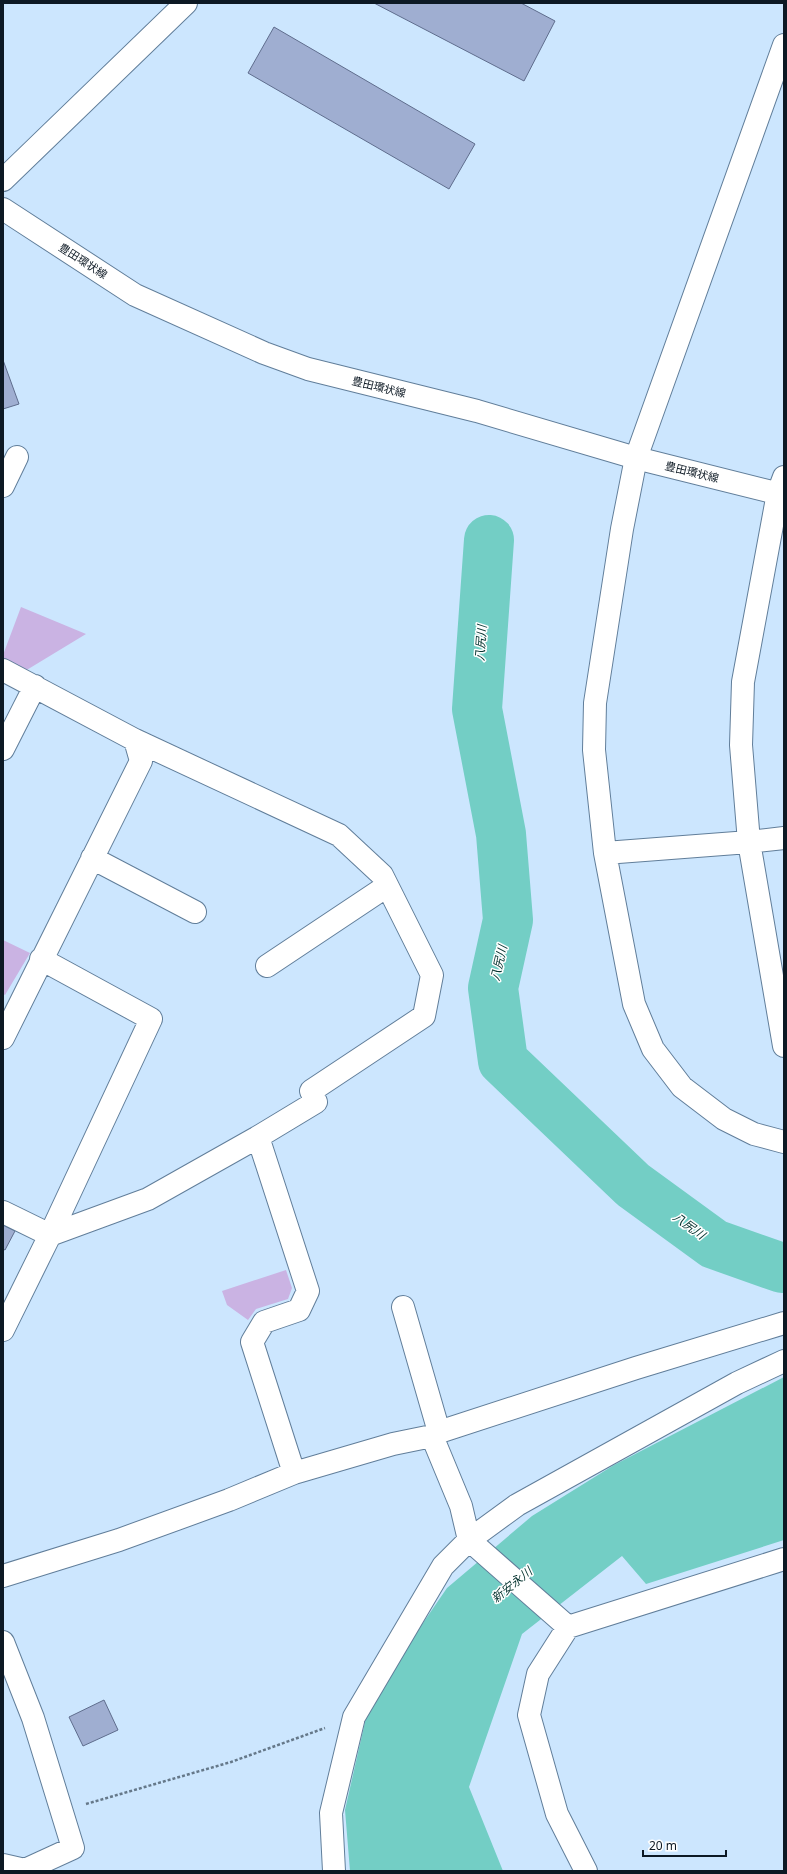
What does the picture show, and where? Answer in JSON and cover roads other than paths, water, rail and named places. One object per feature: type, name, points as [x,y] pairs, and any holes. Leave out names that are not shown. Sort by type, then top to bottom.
[{"type":"street","points":[[3,180],[186,3]]},
{"type":"street","points":[[784,45],[636,458],[622,529],[595,703],[594,750],[605,853],[634,1004],[654,1049],[682,1087],[724,1119],[754,1134],[784,1142]]},
{"type":"street","name":"豊田環状線","points":[[3,209],[135,295],[264,353],[308,369],[477,411],[636,458],[782,488]]},
{"type":"street","points":[[3,486],[17,457]]},
{"type":"street","points":[[782,488],[744,682],[741,745],[749,842],[784,1046]]},
{"type":"street","points":[[3,670],[135,740],[339,835],[382,875],[432,975],[424,1016],[311,1091],[316,1102],[258,1137],[148,1199],[50,1235],[3,1212]]},
{"type":"street","points":[[3,749],[34,686]]},
{"type":"street","points":[[3,1038],[41,959],[142,761],[135,740]]},
{"type":"street","points":[[605,853],[784,838]]},
{"type":"street","points":[[92,858],[195,912]]},
{"type":"street","points":[[267,966],[387,886]]},
{"type":"street","points":[[3,1330],[50,1235],[151,1020],[41,959]]},
{"type":"street","points":[[258,1137],[308,1291],[299,1310],[264,1322],[252,1342],[294,1473]]},
{"type":"street","points":[[404,1307],[435,1434],[460,1506],[469,1540],[568,1627]]},
{"type":"street","points":[[3,1576],[119,1540],[229,1500],[294,1473],[393,1444],[435,1434],[636,1368],[784,1323]]},
{"type":"street","points":[[334,1871],[331,1813],[354,1717],[442,1566],[469,1540],[517,1505],[737,1383],[784,1361]]},
{"type":"street","points":[[586,1871],[557,1814],[529,1715],[538,1674],[568,1627],[784,1559]]},
{"type":"street","points":[[3,1642],[33,1718],[60,1811],[73,1848],[25,1870],[3,1865]]},
{"type":"water","name":"新安永川","points":[[784,1377],[784,1540],[646,1584],[622,1556],[522,1634],[469,1787],[503,1871],[350,1871],[345,1810],[370,1700],[447,1588],[532,1516],[614,1465]]},
{"type":"waterway","name":"八尻川","points":[[489,540],[477,709],[501,834],[508,920],[493,988],[503,1061],[633,1185],[714,1244],[782,1268]]}]
